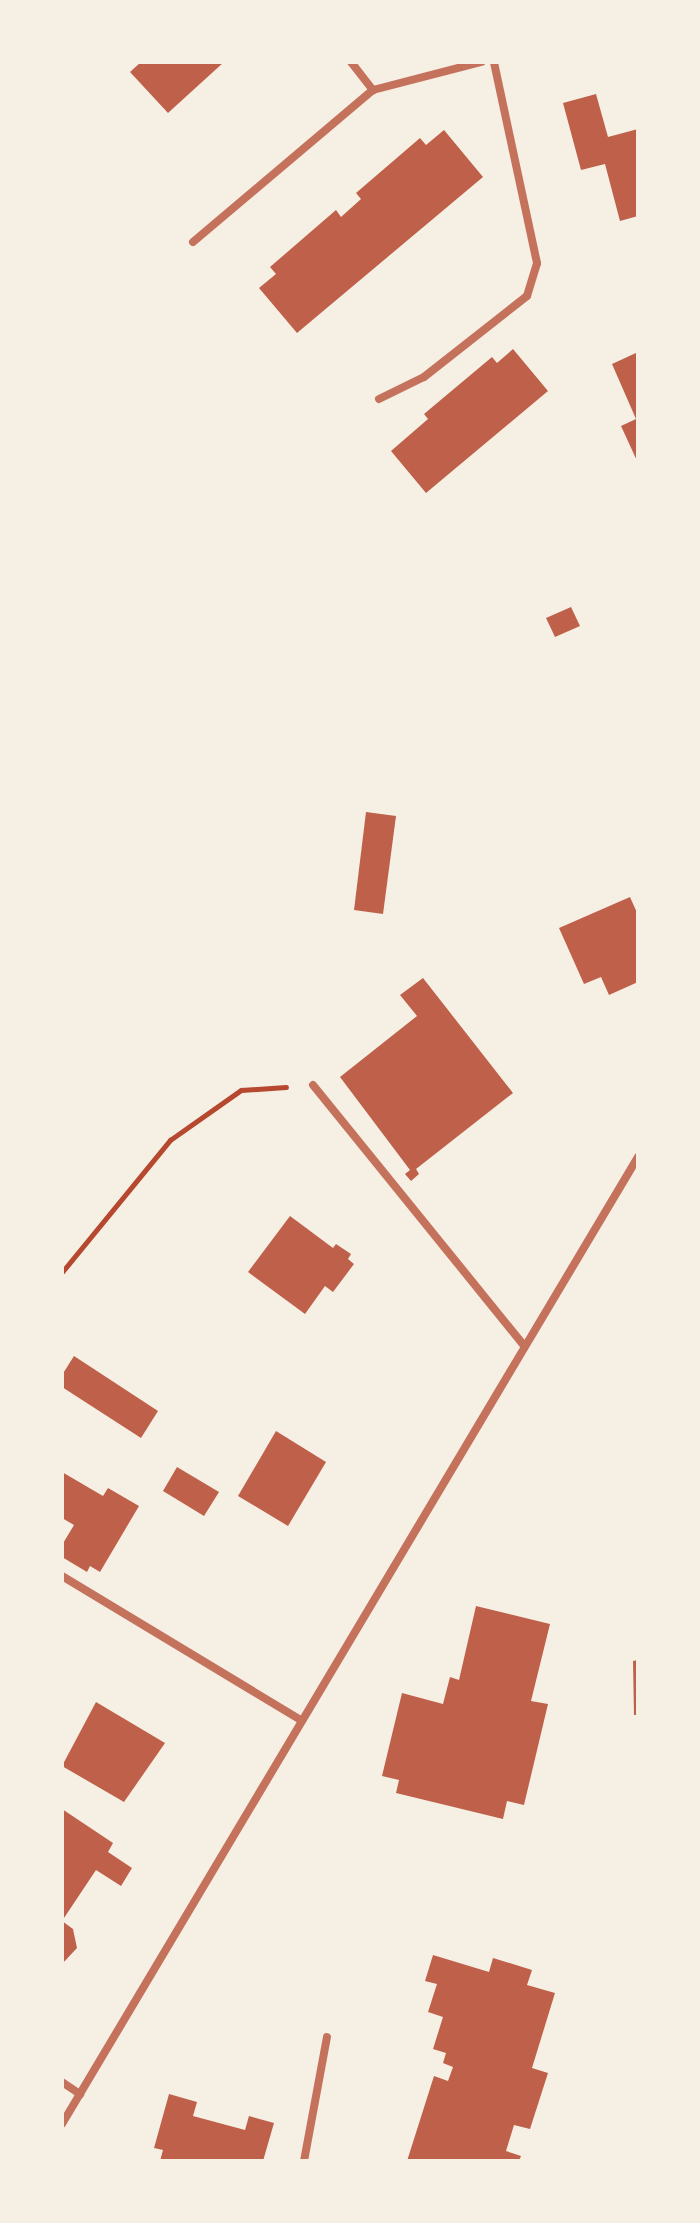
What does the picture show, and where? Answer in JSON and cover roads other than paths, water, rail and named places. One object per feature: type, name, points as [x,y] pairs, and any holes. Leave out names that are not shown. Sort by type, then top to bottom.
[{"type":"street","points":[[351,62],[373,90]]},
{"type":"street","points":[[193,242],[373,90],[481,62]]},
{"type":"street","points":[[379,399],[424,377],[527,296],[537,263],[494,62]]},
{"type":"street","points":[[313,1085],[524,1346]]},
{"type":"street","points":[[62,2124],[638,1157]]},
{"type":"street","points":[[62,1576],[302,1721]]},
{"type":"street","points":[[304,2161],[327,2037]]},
{"type":"street","points":[[62,2082],[80,2094]]}]
